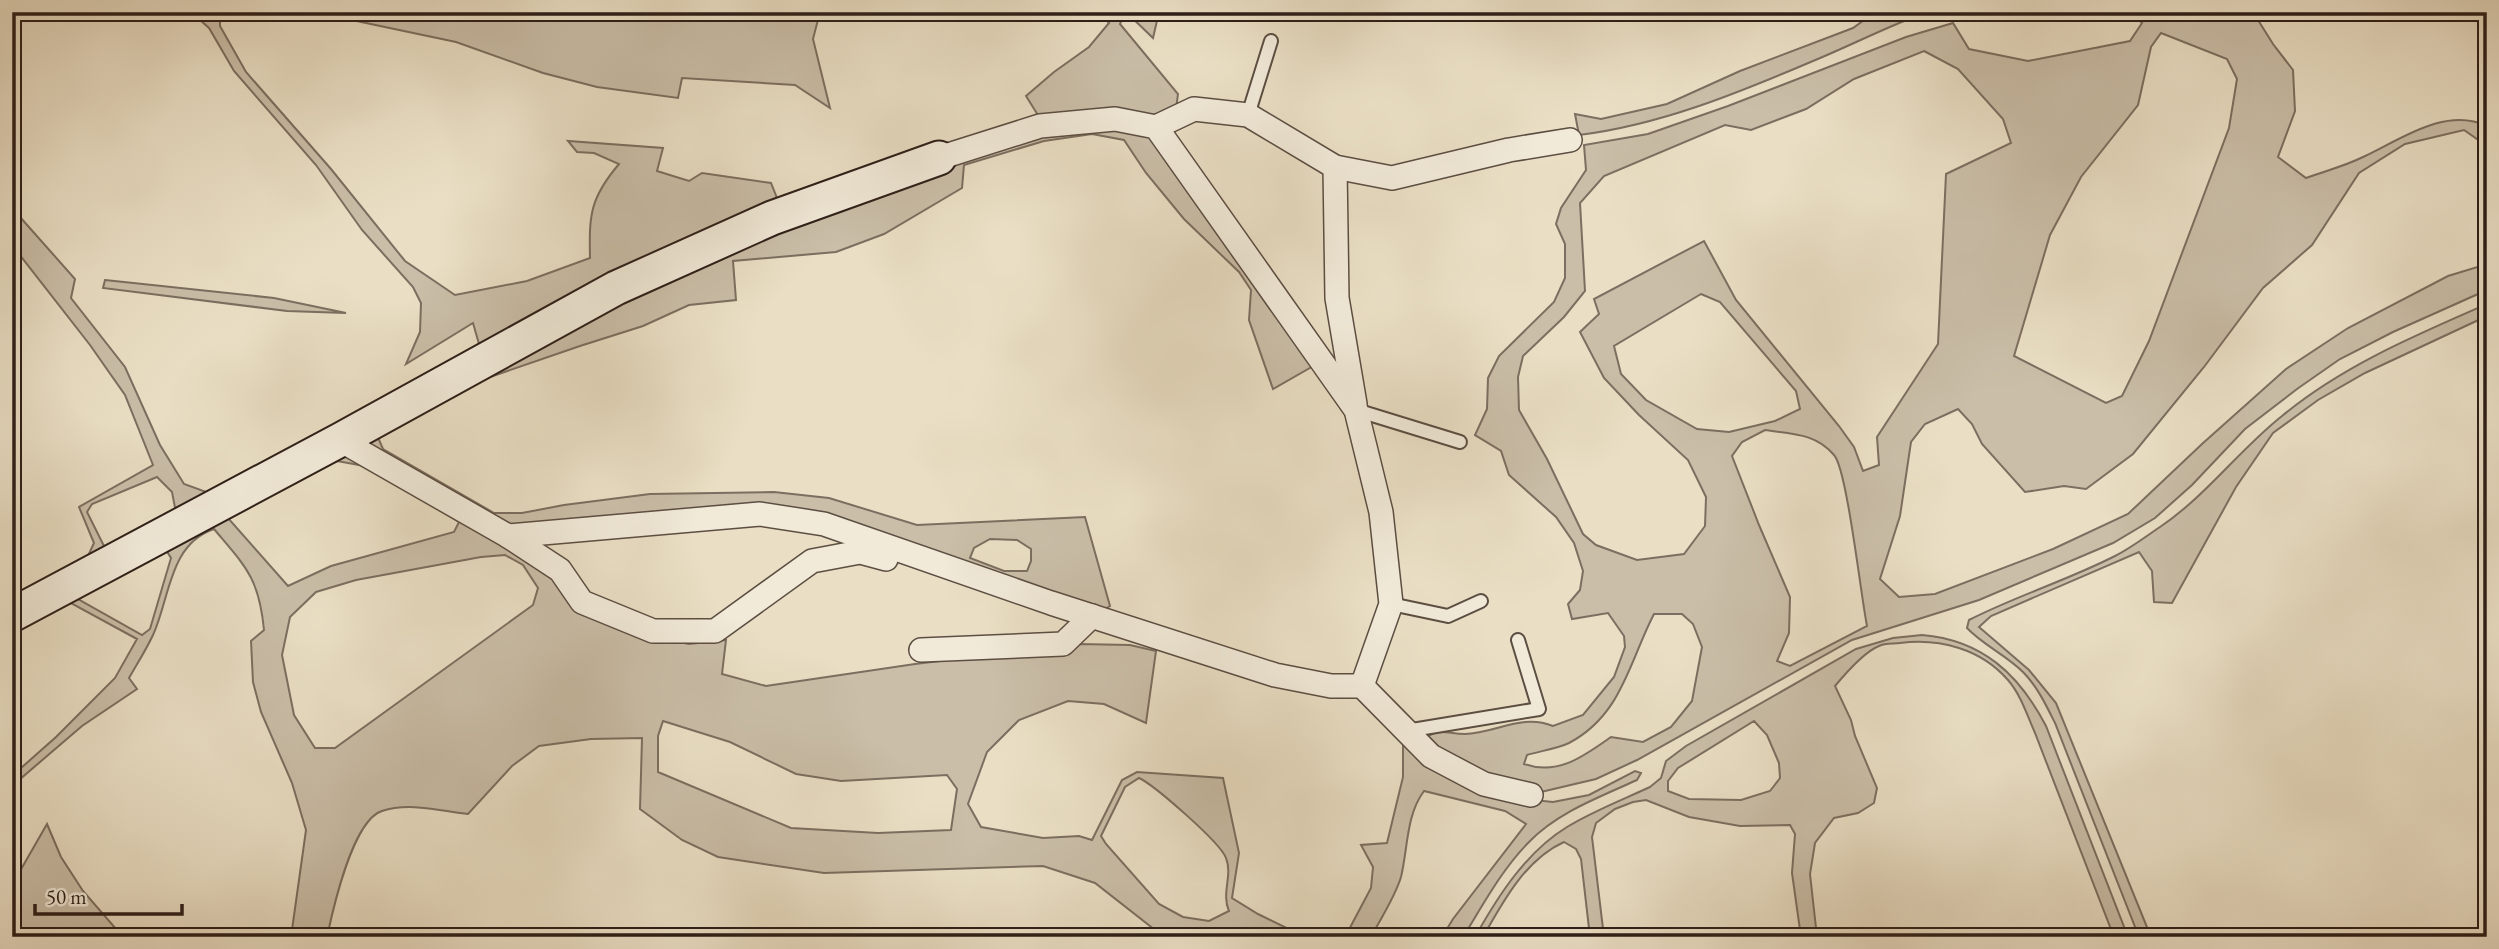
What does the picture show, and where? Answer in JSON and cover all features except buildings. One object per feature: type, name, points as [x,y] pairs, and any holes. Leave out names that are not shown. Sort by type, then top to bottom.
[{"type":"street","points":[[12,615],[617,288],[772,218],[939,158],[1040,126],[1115,119],[1156,127],[1194,109],[1248,115],[1335,167],[1392,178],[1509,150],[1570,139]]},
{"type":"street","points":[[1156,127],[1356,410]]},
{"type":"street","points":[[1335,167],[1337,298],[1356,410],[1381,512],[1391,604],[1362,686]]},
{"type":"street","points":[[340,440],[560,570],[582,602],[653,631],[715,631],[812,561],[860,552],[1051,603]]},
{"type":"street","points":[[508,537],[760,514],[824,524],[1051,603],[1275,675],[1331,686],[1362,686],[1431,756],[1484,784],[1531,795]]},
{"type":"street","points":[[921,650],[1063,643],[1092,616]]},
{"type":"lane","points":[[1248,115],[1271,41]]},
{"type":"lane","points":[[1356,410],[1460,442]]},
{"type":"lane","points":[[1391,604],[1448,616],[1481,601]]},
{"type":"lane","points":[[1406,731],[1539,709],[1518,640]]},
{"type":"shaded area","points":[[191,12],[220,12],[220,26],[246,72],[331,169],[405,261],[455,295],[527,281],[590,258],[593,208],[602,187],[619,164],[594,153],[577,152],[568,141],[663,148],[657,171],[689,181],[702,173],[771,183],[777,198],[178,523],[172,492],[157,477],[92,504],[87,512],[106,550],[87,558],[94,543],[79,507],[153,465],[125,395],[90,345],[12,245],[12,208],[75,279],[71,298],[125,367],[160,445],[184,484],[206,492],[243,478],[479,344],[473,323],[406,364],[420,332],[421,303],[413,287],[362,230],[316,165],[234,71],[209,28]]},
{"type":"shaded area","points":[[289,12],[820,12],[813,39],[830,108],[795,85],[682,78],[678,98],[597,87],[543,73],[456,42],[347,19]]},
{"type":"shaded area","points":[[1100,12],[1125,12],[1120,24],[1178,94],[1176,109],[1158,115],[1103,112],[1041,120],[1026,96],[1089,47],[1109,23]]},
{"type":"shaded area","points":[[1126,12],[1159,12],[1153,38]]},
{"type":"shaded area","points":[[1875,12],[1927,12],[1727,96],[1639,124],[1579,135],[1575,114],[1601,119],[1667,104],[1740,71],[1853,28]]},
{"type":"shaded area","points":[[2079,12],[2122,12],[2084,21]]},
{"type":"shaded area","points":[[2131,12],[2253,12],[2293,70],[2295,111],[2278,157],[2306,178],[2356,160],[2407,134],[2455,120],[2487,126],[2487,146],[2464,130],[2405,144],[2359,173],[2312,245],[2263,288],[2204,367],[2133,454],[2086,489],[2064,486],[2025,492],[1982,444],[1972,424],[1958,409],[1925,424],[1911,442],[1900,516],[1880,579],[1899,597],[1935,594],[2053,549],[2128,514],[2286,369],[2348,328],[2448,276],[2487,264],[2487,290],[2340,359],[2245,429],[2192,485],[2155,518],[2113,543],[1979,600],[1852,640],[1637,760],[1596,779],[1541,792],[1516,788],[1423,739],[1439,732],[1476,733],[1520,723],[1553,726],[1583,715],[1614,677],[1625,647],[1624,636],[1608,613],[1572,619],[1568,604],[1580,590],[1583,571],[1574,543],[1556,517],[1509,475],[1501,451],[1475,435],[1487,409],[1488,378],[1499,356],[1554,302],[1565,278],[1565,244],[1556,224],[1561,208],[1586,170],[1584,145],[1648,134],[1906,37],[1953,23],[1969,49],[2028,61],[2130,41],[2142,23]],"holes":[[[2161,33],[2227,59],[2237,79],[2229,128],[2149,341],[2122,396],[2106,403],[2014,356],[2050,235],[2081,177],[2138,105],[2151,47]],[[1924,51],[1958,69],[2003,119],[2011,143],[1946,174],[1938,344],[1877,437],[1879,465],[1863,471],[1854,447],[1839,426],[1736,300],[1704,241],[1594,299],[1599,314],[1580,332],[1604,378],[1688,460],[1706,497],[1705,526],[1684,554],[1637,560],[1596,545],[1583,534],[1547,459],[1519,410],[1518,377],[1523,356],[1564,317],[1585,291],[1580,203],[1604,176],[1725,125],[1751,130],[1806,109],[1854,79]],[[1701,294],[1720,302],[1796,391],[1800,409],[1775,421],[1729,432],[1697,429],[1646,400],[1621,374],[1614,346]],[[1765,430],[1811,438],[1827,448],[1839,465],[1849,508],[1867,626],[1790,666],[1777,661],[1789,633],[1790,597],[1732,456],[1742,442]],[[1654,614],[1682,614],[1693,624],[1702,647],[1692,701],[1671,727],[1643,742],[1611,737],[1581,757],[1559,766],[1548,768],[1524,764],[1527,755],[1569,743],[1587,731],[1613,703]]]},
{"type":"shaded area","points":[[1121,126],[1150,136],[1315,365],[1273,389],[1249,320],[1251,290],[1239,272],[1184,219],[1146,173],[1124,140],[1092,134],[1044,141],[964,165],[962,188],[884,234],[836,252],[733,261],[736,300],[689,305],[643,326],[455,389],[376,433],[383,449],[494,513],[522,513],[650,494],[774,492],[829,498],[917,525],[1085,517],[1110,606],[1101,611],[857,525],[796,512],[713,509],[641,514],[556,529],[499,524],[463,505],[361,438],[363,433],[405,409],[700,256],[743,238],[902,188],[927,172],[979,150],[1034,137]],"holes":[[[990,539],[1017,540],[1031,549],[1031,561],[1027,571],[1004,571],[970,558],[974,548]]]},
{"type":"shaded area","points":[[105,280],[274,298],[346,313],[287,311],[103,288]]},
{"type":"shaded area","points":[[2487,304],[2487,316],[2365,373],[2318,400],[2273,433],[2236,487],[2172,603],[2154,602],[2152,571],[2139,552],[1991,616],[1979,627],[2029,670],[2056,703],[2151,937],[2139,937],[2045,703],[2023,672],[1967,628],[1969,620],[2127,550],[2177,515],[2266,429],[2305,398],[2380,353]]},
{"type":"shaded area","points":[[348,454],[373,461],[539,563],[590,608],[649,636],[689,644],[726,640],[722,674],[766,686],[1079,644],[1130,645],[1156,651],[1146,723],[1104,704],[1068,701],[1019,720],[987,752],[968,804],[981,827],[1043,838],[1079,836],[1092,840],[1122,780],[1137,772],[1223,778],[1239,853],[1232,898],[1305,937],[1164,937],[1095,883],[1043,866],[824,873],[718,857],[682,840],[640,809],[642,738],[591,739],[539,746],[512,766],[468,814],[414,807],[382,811],[372,818],[353,847],[339,887],[327,937],[291,937],[306,830],[292,783],[261,712],[253,682],[251,641],[264,630],[259,598],[243,564],[214,529],[199,536],[179,559],[153,635],[129,678],[137,689],[82,726],[12,786],[12,776],[115,678],[137,639],[71,603],[55,608],[12,630],[12,623],[67,593],[142,635],[150,629],[171,558],[163,545],[294,471]],"holes":[[[337,461],[370,467],[459,522],[454,532],[331,566],[288,586],[227,517],[279,483],[322,464]],[[505,555],[523,565],[538,588],[533,605],[335,748],[315,748],[294,715],[282,655],[290,617],[316,592],[356,580]],[[663,721],[730,742],[796,774],[841,781],[947,775],[957,789],[951,830],[878,833],[791,828],[658,772],[658,736]],[[1139,778],[1147,783],[1186,815],[1221,850],[1228,864],[1226,898],[1229,911],[1209,921],[1183,917],[1159,904],[1106,844],[1101,836],[1125,787]]]},
{"type":"shaded area","points":[[1922,635],[1963,644],[1996,663],[2024,691],[2046,726],[2128,937],[2114,937],[2035,733],[2013,686],[1997,669],[1973,653],[1945,644],[1915,642],[1884,644],[1873,649],[1835,686],[1877,788],[1874,803],[1858,813],[1834,818],[1815,843],[1810,874],[1817,937],[1801,937],[1792,873],[1795,834],[1790,825],[1740,826],[1689,817],[1646,800],[1615,809],[1596,823],[1592,837],[1604,937],[1590,937],[1581,859],[1576,849],[1564,842],[1550,849],[1527,870],[1507,896],[1483,937],[1475,937],[1514,876],[1552,837],[1587,816],[1650,787],[1661,778],[1666,761],[1686,746],[1856,649],[1893,638]],"holes":[[[1754,721],[1767,735],[1779,763],[1780,778],[1770,791],[1741,800],[1689,799],[1668,791],[1668,781],[1678,768]]]},
{"type":"shaded area","points":[[1403,733],[1514,798],[1553,802],[1589,795],[1635,771],[1641,773],[1637,780],[1580,806],[1540,831],[1510,864],[1463,937],[1442,937],[1526,824],[1505,811],[1424,791],[1414,810],[1401,877],[1388,907],[1371,937],[1345,937],[1371,888],[1373,867],[1361,845],[1387,843],[1403,777]]},
{"type":"shaded area","points":[[47,824],[61,857],[83,891],[123,937],[12,937],[12,885]]}]
